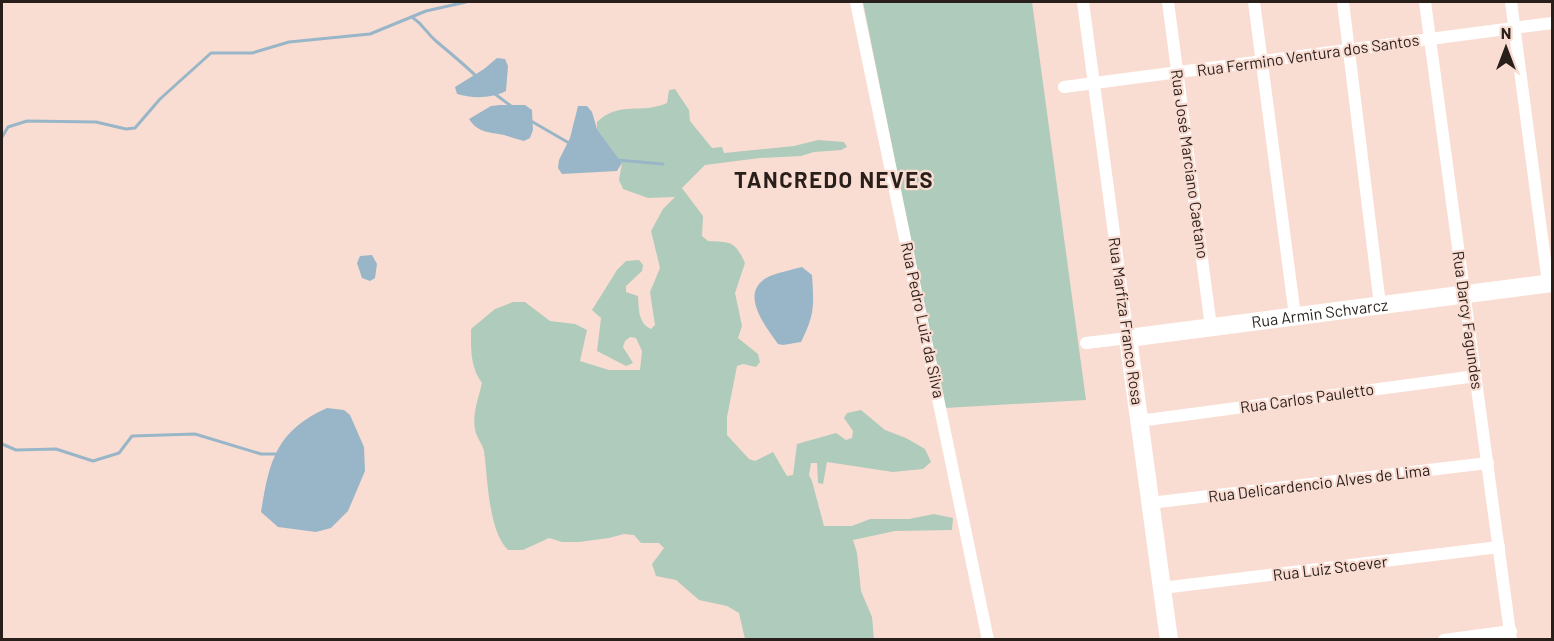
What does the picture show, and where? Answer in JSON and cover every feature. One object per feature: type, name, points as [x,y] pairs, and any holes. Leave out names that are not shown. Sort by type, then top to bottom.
[{"type":"street","name":"Rua Pedro Luiz da Silva","points":[[856,2],[988,639]]},
{"type":"street","name":"Rua Marfiza Franco Rosa","points":[[1083,2],[1168,639]]},
{"type":"street","name":"Rua José Marciano Caetano","points":[[1168,2],[1211,327]]},
{"type":"street","points":[[1254,2],[1295,316]]},
{"type":"street","points":[[1343,2],[1380,305]]},
{"type":"street","name":"Rua Darcy Fagundes","points":[[1425,2],[1511,635]]},
{"type":"street","points":[[1511,2],[1550,283]]},
{"type":"street","name":"Rua Fermino Ventura dos Santos","points":[[1064,87],[1552,23]]},
{"type":"street","name":"Rua Armin Schvarcz","points":[[1086,343],[1550,283]]},
{"type":"street","name":"Rua Carlos Pauletto","points":[[1139,421],[1476,376]]},
{"type":"street","name":"Rua Delicardencio Alves de Lima","points":[[1150,502],[1488,463]]},
{"type":"street","name":"Rua Luiz Stoever","points":[[1162,588],[1499,547]]},
{"type":"street","points":[[1444,639],[1511,635]]},
{"type":"green space","points":[[863,2],[1032,2],[1086,400],[945,408]]},
{"type":"green space","points":[[675,89],[689,110],[690,121],[712,148],[722,147],[724,153],[794,146],[818,140],[844,142],[847,147],[801,156],[760,158],[705,165],[682,188],[703,216],[702,236],[708,241],[731,244],[738,250],[745,263],[735,293],[742,326],[738,338],[758,354],[760,362],[756,367],[743,364],[737,366],[727,417],[727,435],[749,459],[755,461],[773,452],[787,476],[793,475],[797,444],[836,433],[846,440],[852,438],[853,431],[844,418],[847,413],[861,410],[885,430],[925,449],[931,462],[923,469],[893,472],[827,462],[823,484],[818,483],[817,463],[811,463],[809,475],[824,526],[852,526],[870,519],[909,519],[934,514],[953,518],[952,530],[895,531],[853,540],[857,553],[861,591],[872,617],[874,640],[745,639],[739,613],[727,606],[699,600],[676,580],[656,576],[652,564],[664,548],[659,543],[641,543],[634,535],[624,534],[579,542],[562,542],[549,538],[523,550],[508,550],[496,530],[490,504],[484,451],[474,423],[482,383],[473,364],[471,329],[495,309],[513,302],[525,302],[550,321],[575,324],[587,330],[580,361],[609,370],[640,370],[642,351],[636,338],[630,337],[625,341],[623,347],[633,363],[626,366],[597,351],[601,318],[592,310],[617,270],[626,261],[639,260],[643,265],[642,271],[626,286],[626,292],[638,296],[640,315],[644,323],[651,329],[655,325],[650,292],[660,268],[651,231],[663,209],[675,197],[648,198],[623,189],[619,180],[622,163],[597,129],[597,122],[614,111],[648,108],[667,103],[669,90]]},
{"type":"water","points":[[497,58],[505,59],[508,66],[506,91],[483,97],[457,94],[455,87]]},
{"type":"water","points":[[525,105],[532,110],[533,130],[530,138],[524,141],[484,131],[472,124],[469,119],[491,106]]},
{"type":"water","points":[[578,106],[587,106],[592,112],[597,129],[622,163],[617,171],[562,174],[558,168],[559,160],[570,138]]},
{"type":"water","points":[[372,255],[377,264],[375,278],[370,281],[362,278],[357,263],[360,256]]},
{"type":"water","points":[[802,267],[812,275],[813,302],[809,324],[801,342],[778,344],[761,319],[755,299],[756,290],[760,282],[770,276]]},
{"type":"water","points":[[327,408],[344,410],[350,415],[364,447],[365,471],[348,511],[331,528],[316,532],[278,527],[261,512],[272,463],[278,449],[296,427]]},
{"type":"waterway","points":[[2,137],[8,127],[27,121],[96,122],[126,129],[135,128],[160,99],[211,53],[252,53],[289,42],[370,34],[426,11],[466,2]]},
{"type":"waterway","points":[[412,17],[432,38],[477,77]]},
{"type":"waterway","points":[[495,94],[511,106]]},
{"type":"waterway","points":[[531,121],[569,143]]},
{"type":"waterway","points":[[617,160],[663,164]]},
{"type":"waterway","points":[[2,444],[16,450],[56,449],[93,461],[119,453],[132,436],[195,434],[261,454],[280,454]]},
{"type":"district","name":"TANCREDO NEVES","points":[[834,180]]}]
